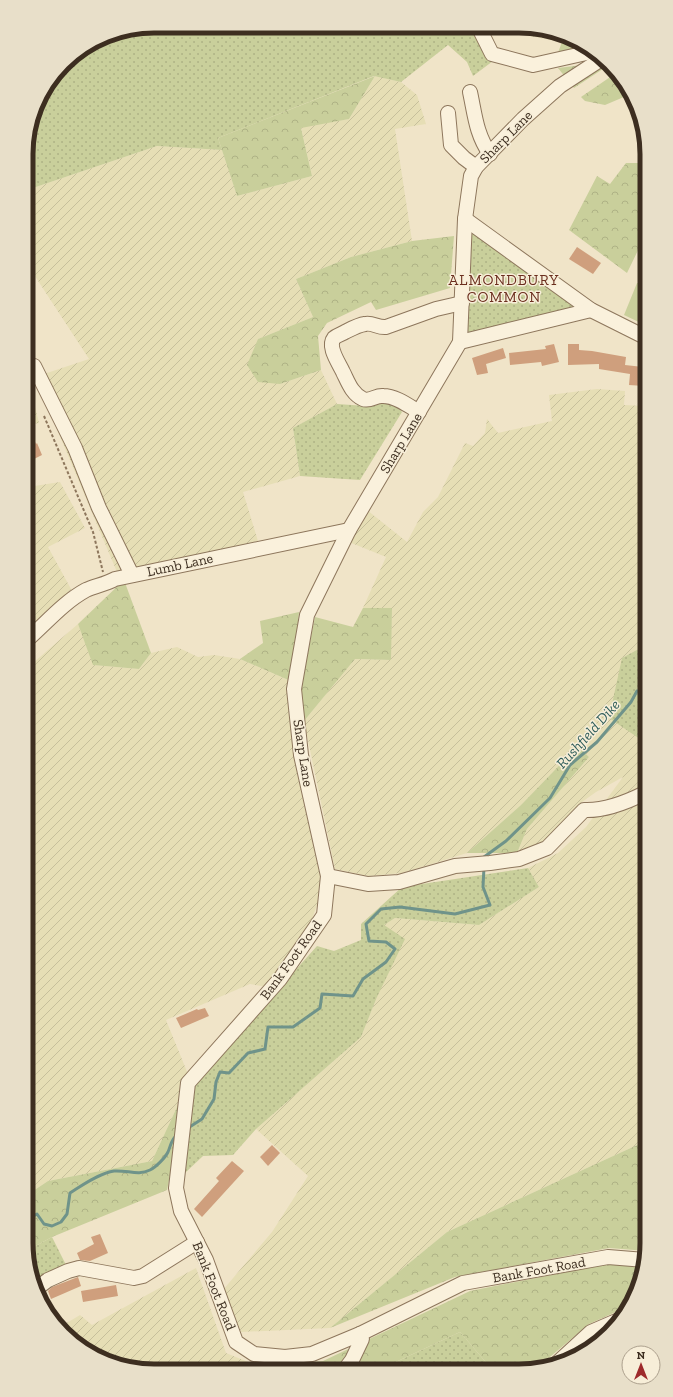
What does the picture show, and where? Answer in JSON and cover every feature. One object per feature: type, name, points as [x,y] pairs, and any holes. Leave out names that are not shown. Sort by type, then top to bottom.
[{"type":"street","points":[[482,33],[492,54],[533,65],[586,53]]},
{"type":"street","name":"Sharp Lane","points":[[328,876],[301,755],[294,689],[307,615],[349,530],[460,342],[464,219],[471,176],[476,167],[522,119],[560,86],[597,62]]},
{"type":"street","points":[[470,92],[478,132],[483,144],[490,154]]},
{"type":"street","points":[[448,113],[451,145],[476,167]]},
{"type":"street","points":[[464,219],[591,310],[640,334]]},
{"type":"street","points":[[419,412],[403,402],[382,395],[368,400],[358,396],[352,390],[332,349],[333,340],[335,337],[366,324],[381,328],[386,327],[436,309],[462,303]]},
{"type":"street","points":[[460,342],[591,310]]},
{"type":"street","points":[[34,366],[75,448],[99,508],[132,575]]},
{"type":"street","name":"Lumb Lane","points":[[33,634],[69,601],[87,590],[106,584],[115,579],[349,530]]},
{"type":"street","points":[[328,876],[368,884],[399,882],[455,866],[519,859],[547,848],[584,810],[594,811],[632,799],[640,795]]},
{"type":"street","name":"Bank Foot Road","points":[[328,876],[324,914],[280,980],[188,1083],[176,1188],[181,1211],[206,1260],[236,1342],[254,1354],[285,1357],[312,1354],[360,1334],[463,1284],[608,1257],[639,1260]]},
{"type":"street","points":[[41,1285],[48,1280],[79,1268],[134,1278],[143,1276],[197,1242]]},
{"type":"street","points":[[568,1354],[591,1332],[607,1325]]},
{"type":"street","points":[[349,1364],[362,1339],[360,1334]]},
{"type":"path","points":[[42,411],[93,532],[106,584]]},
{"type":"shaded area","points":[[514,33],[542,35],[564,42]]},
{"type":"shaded area","points":[[375,76],[401,82],[417,95],[426,124],[395,129],[412,241],[351,257],[296,279],[313,317],[258,339],[280,384],[321,370],[337,404],[293,428],[300,476],[243,492],[258,541],[117,572],[35,377],[89,359],[33,273],[33,188],[157,146],[222,150],[237,196],[312,176],[301,127],[349,119]]},
{"type":"shaded area","points":[[597,389],[625,391],[624,405],[640,406],[640,648],[622,658],[640,739],[640,1144],[447,1232],[330,1328],[241,1332],[223,1290],[272,1232],[308,1176],[256,1129],[361,1037],[377,997],[384,925],[395,918],[479,925],[539,887],[528,868],[558,853],[586,827],[623,777],[596,792],[582,802],[546,841],[517,853],[527,829],[589,757],[578,746],[521,805],[467,853],[402,873],[369,876],[335,869],[304,721],[355,659],[390,660],[392,608],[363,608],[386,557],[349,542],[367,510],[407,542],[423,512],[438,497],[465,443],[473,446],[485,433],[487,419],[498,433],[552,421],[549,395]]},
{"type":"shaded area","points":[[33,399],[39,423],[33,424]]},
{"type":"shaded area","points":[[60,482],[85,528],[48,547],[71,589],[51,611],[33,627],[33,486]]},
{"type":"shaded area","points":[[78,624],[94,665],[139,669],[151,653],[177,647],[198,657],[214,655],[240,659],[293,682],[297,773],[323,888],[312,919],[267,987],[250,984],[166,1020],[190,1079],[152,1161],[48,1181],[33,1191],[33,663]]},
{"type":"shaded area","points":[[196,1268],[226,1353],[253,1364],[154,1364],[131,1362],[115,1358],[94,1348],[80,1339],[65,1324],[80,1315],[92,1325]]},
{"type":"green space","points":[[154,33],[474,33],[480,45],[493,61],[473,76],[467,62],[448,45],[401,82],[374,76],[218,138],[222,150],[157,146],[33,188],[33,146],[37,123],[42,108],[53,87],[74,63],[87,53],[115,39],[139,34]]},
{"type":"green space","points":[[562,42],[589,56],[556,58]]},
{"type":"green space","points":[[599,63],[604,68],[574,88],[558,68]]},
{"type":"green space","points":[[375,76],[349,119],[301,128],[312,176],[237,196],[218,138]]},
{"type":"green space","points":[[612,76],[625,96],[605,105],[585,101],[581,97]]},
{"type":"green space","points":[[626,163],[640,163],[640,246],[627,273],[569,230],[597,176],[610,184]]},
{"type":"green space","name":"ALMONDBURY COMMON","points":[[465,217],[591,309],[461,341]]},
{"type":"green space","points":[[454,236],[450,288],[376,310],[371,302],[327,323],[318,336],[321,370],[280,384],[258,382],[247,365],[258,339],[313,317],[296,279],[351,257],[412,241]]},
{"type":"green space","points":[[637,283],[640,283],[640,323],[624,315]]},
{"type":"green space","points":[[394,402],[402,412],[360,480],[300,476],[293,428],[337,404],[367,406]]},
{"type":"green space","points":[[124,580],[151,653],[139,669],[93,665],[78,624]]},
{"type":"green space","points":[[363,608],[392,608],[391,660],[355,659],[304,721],[301,686],[315,617],[353,627]]},
{"type":"green space","points":[[299,612],[293,682],[240,659],[263,643],[260,621]]},
{"type":"green space","points":[[640,648],[640,739],[609,718],[622,658]]},
{"type":"green space","points":[[578,746],[589,757],[527,829],[517,853],[467,853],[521,805]]},
{"type":"green space","points":[[528,868],[539,887],[479,925],[395,918],[384,925],[405,939],[377,997],[361,1037],[256,1129],[233,1155],[203,1156],[185,1173],[192,1086],[317,946],[334,951],[361,940],[361,924],[402,887]]},
{"type":"green space","points":[[190,1079],[167,1190],[52,1237],[33,1247],[33,1191],[48,1181],[152,1161]]},
{"type":"green space","points":[[640,1144],[640,1250],[609,1248],[455,1277],[330,1328],[447,1232]]},
{"type":"green space","points":[[52,1237],[66,1265],[38,1278],[33,1247]]},
{"type":"green space","points":[[607,1264],[638,1267],[634,1282],[620,1310],[589,1324],[545,1361],[519,1364],[487,1364],[460,1332],[391,1364],[296,1364],[323,1361],[470,1291]]},
{"type":"green space","points":[[460,1332],[487,1364],[391,1364]]},
{"type":"building","points":[[577,247],[601,263],[593,274],[569,259]]},
{"type":"building","points":[[554,344],[559,362],[542,366],[541,362],[510,365],[509,353],[546,349],[545,346]]},
{"type":"building","points":[[568,344],[579,344],[579,350],[626,357],[625,365],[640,367],[640,386],[629,385],[630,374],[599,369],[599,364],[568,365]]},
{"type":"building","points":[[503,348],[506,358],[486,364],[488,373],[477,375],[472,358]]},
{"type":"building","points":[[33,437],[36,444],[37,443],[42,455],[33,460]]},
{"type":"building","points":[[205,1008],[209,1016],[181,1028],[176,1018],[197,1009]]},
{"type":"building","points":[[272,1145],[280,1153],[268,1166],[260,1157]]},
{"type":"building","points":[[232,1161],[244,1171],[202,1217],[194,1209],[219,1181],[216,1178]]},
{"type":"building","points":[[100,1234],[108,1253],[90,1261],[80,1260],[77,1253],[94,1244],[91,1237]]},
{"type":"building","points":[[78,1277],[81,1286],[51,1299],[48,1291],[52,1287]]},
{"type":"building","points":[[116,1285],[118,1296],[83,1302],[81,1291]]},
{"type":"waterway","name":"Rushfield Dike","points":[[484,859],[484,857],[506,841],[550,798],[570,765],[597,742],[631,702],[637,691],[640,692]]},
{"type":"waterway","name":"Rushfield Dike","points":[[188,1128],[202,1119],[214,1099],[216,1082],[220,1072],[229,1073],[248,1053],[265,1049],[268,1027],[293,1027],[320,1008],[322,994],[353,996],[363,979],[386,962],[395,949],[386,942],[369,941],[366,924],[381,909],[400,907],[455,914],[490,905],[483,887],[484,867]]},
{"type":"waterway","name":"Rushfield Dike","points":[[33,1216],[37,1214],[44,1224],[52,1226],[61,1222],[67,1214],[70,1193],[91,1180],[109,1172],[119,1171],[141,1173],[150,1170],[158,1165],[165,1157],[173,1140],[178,1134]]},
{"type":"district","name":"ALMONDBURY COMMON","points":[[504,288]]}]
